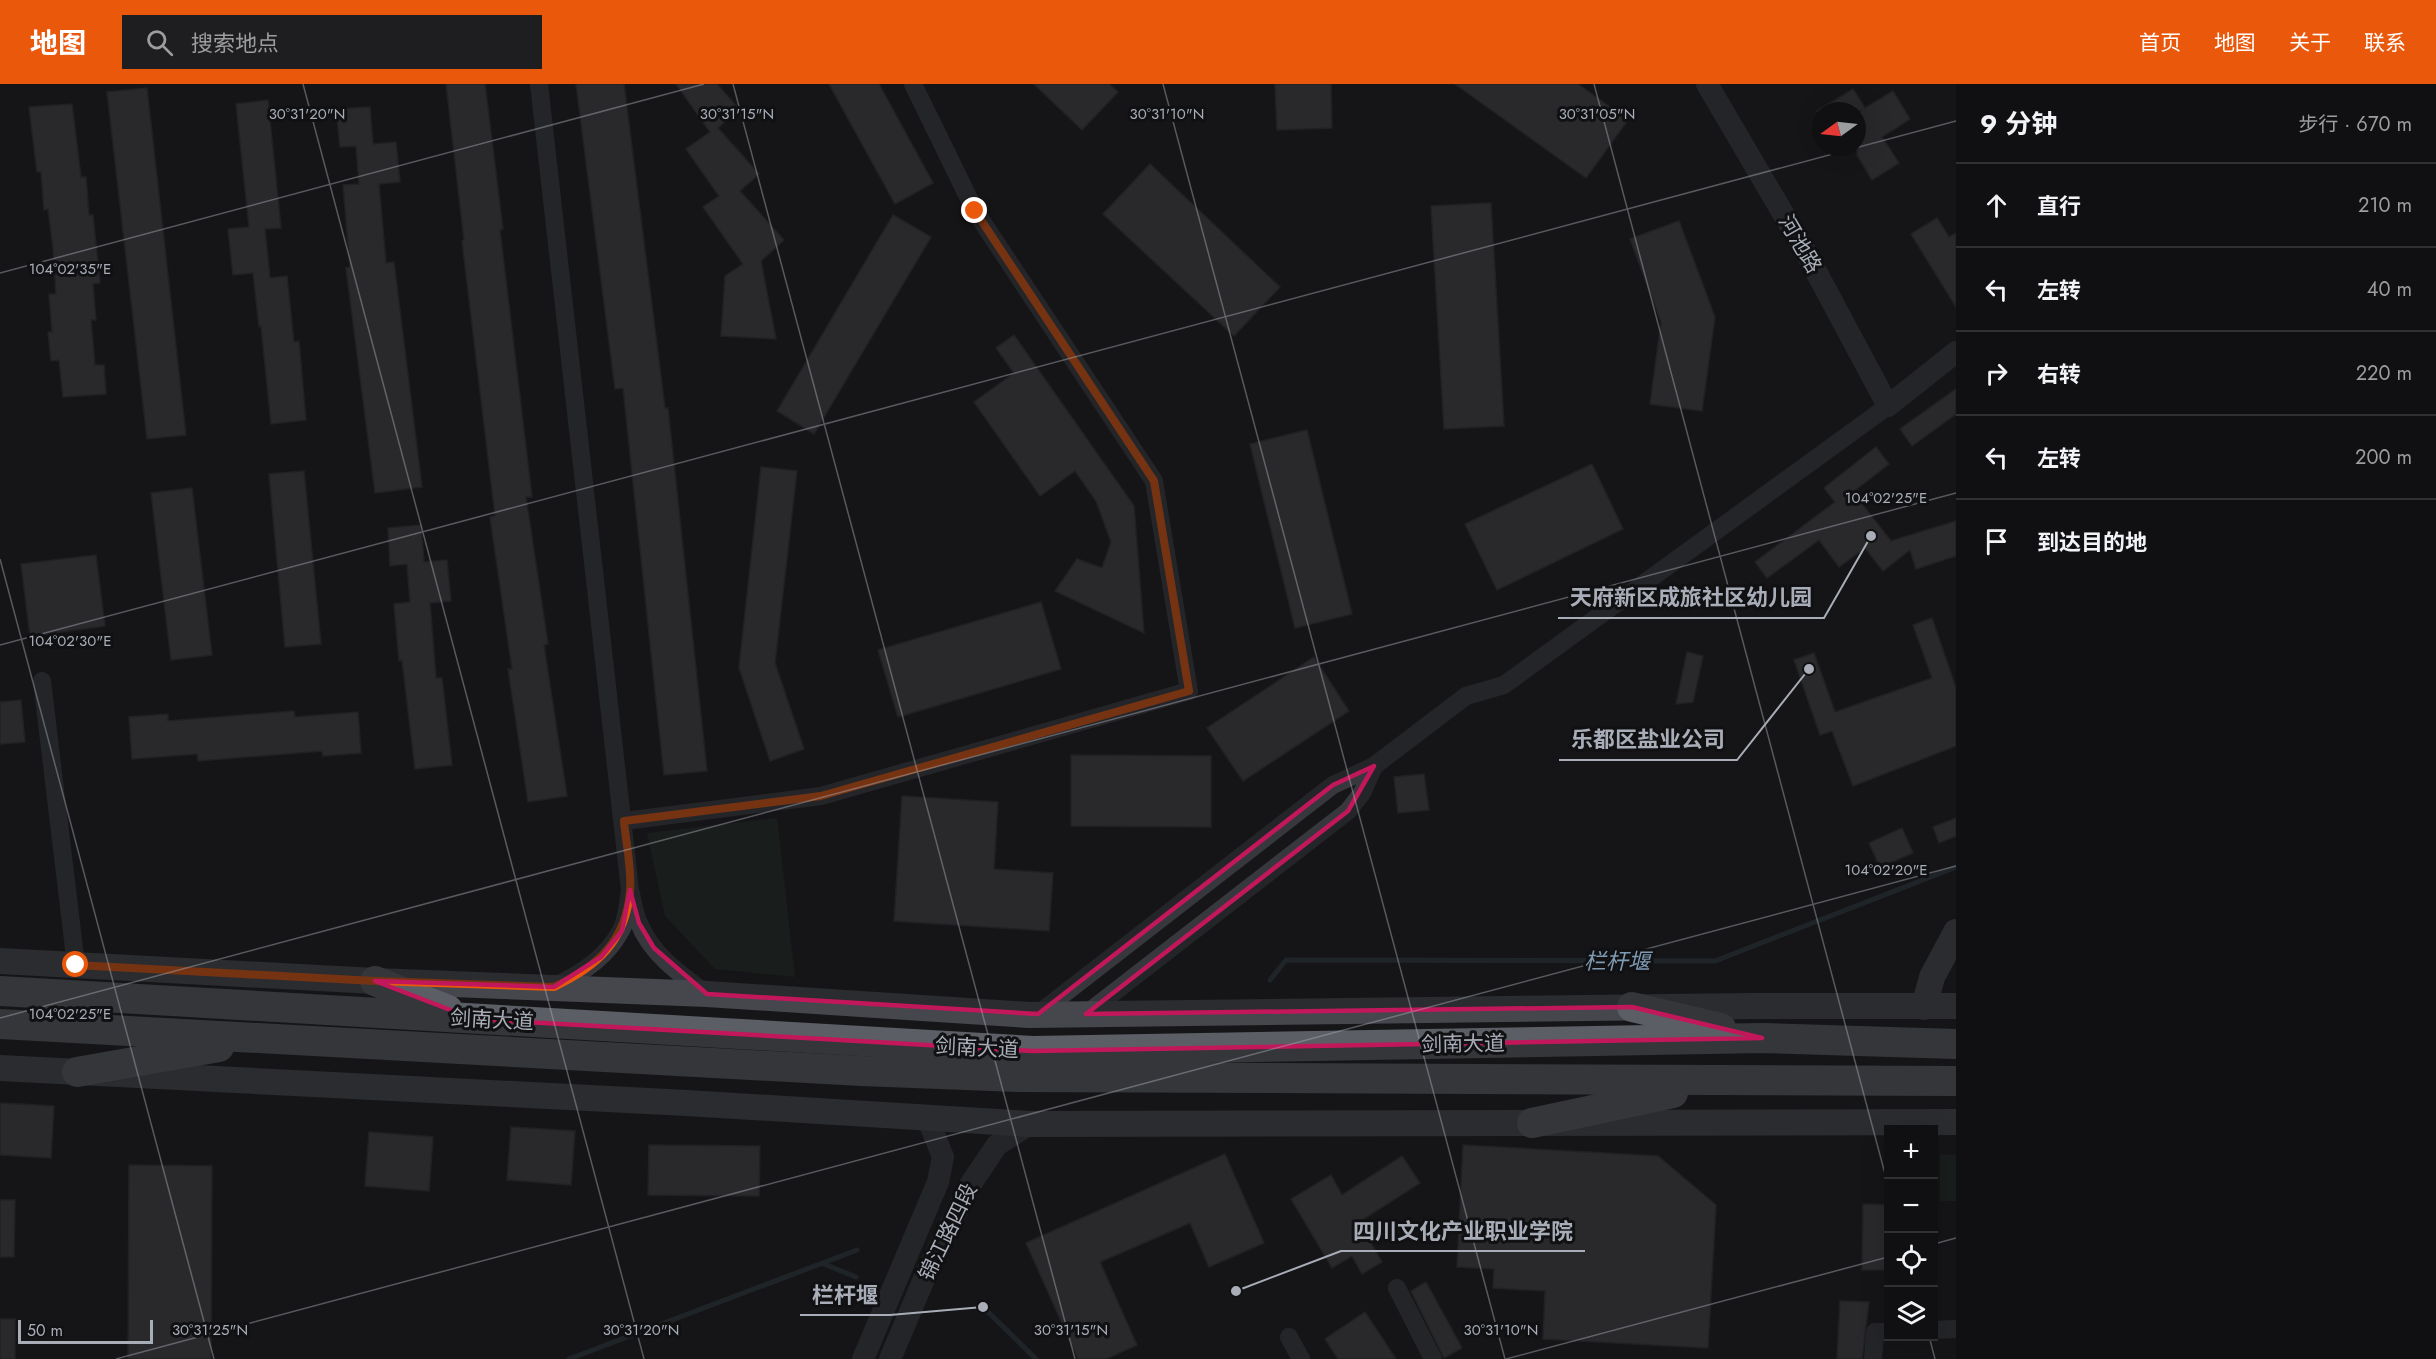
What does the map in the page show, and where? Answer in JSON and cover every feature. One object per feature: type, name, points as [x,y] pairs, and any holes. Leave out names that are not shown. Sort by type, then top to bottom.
[{"type":"highway","points":[[375,981],[474,1019]]},
{"type":"highway","name":"剑南大道","points":[[0,991],[1033,1051],[1762,1038],[1956,1044]]},
{"type":"highway","points":[[1632,1007],[1762,1038]]},
{"type":"highway","name":"剑南大道","points":[[0,1024],[1019,1077],[1956,1081]]},
{"type":"highway","points":[[77,1072],[270,1038]]},
{"type":"highway","points":[[1532,1123],[1731,1080]]},
{"type":"main road","points":[[1924,1006],[1932,977],[1956,932]]},
{"type":"main road","points":[[0,961],[375,981],[706,994],[1038,1014],[1632,1007],[1956,1006]]},
{"type":"main road","points":[[0,1068],[1030,1124],[1956,1122]]},
{"type":"street","points":[[539,84],[624,821],[630,891],[639,923],[654,948],[671,967],[706,994]]},
{"type":"street","points":[[624,821],[821,796],[1189,691],[1154,481],[975,211],[914,84]]},
{"type":"street","name":"河池路","points":[[1707,84],[1804,249],[1887,406]]},
{"type":"street","points":[[1038,1014],[1332,785],[1374,766],[1466,696],[1504,685],[1887,406],[1956,352]]},
{"type":"street","points":[[42,681],[76,965]]},
{"type":"street","points":[[1086,1014],[1348,811],[1362,794],[1374,766]]},
{"type":"street","points":[[554,987],[578,976],[601,957],[622,931],[630,891]]},
{"type":"street","name":"锦江路四段","points":[[863,1359],[938,1182],[943,1157],[927,1117]]},
{"type":"street","name":"锦江路四段","points":[[890,1359],[927,1272],[970,1185],[997,1144],[1030,1124]]},
{"type":"street","points":[[1397,1288],[1433,1359]]},
{"type":"street","points":[[1938,1330],[1956,1329]]},
{"type":"street","points":[[1873,1359],[1875,1332],[1884,1332]]},
{"type":"street","points":[[1289,1337],[1301,1359]]},
{"type":"highlighted area","points":[[1374,766],[1348,811],[1086,1014],[1632,1007],[1762,1038],[1033,1051],[474,1019],[375,981],[554,987],[601,957],[622,931],[630,890],[639,923],[654,948],[707,994],[1038,1014],[1333,785]]},
{"type":"shaded area","points":[[777,818],[795,977],[715,969],[665,916],[647,833]]},
{"type":"shaded area","points":[[1940,1154],[1956,1155],[1956,1201],[1940,1201]]},
{"type":"building","points":[[446,84],[485,84],[503,229],[500,230],[532,497],[526,497],[548,644],[544,645],[567,796],[528,802],[508,669],[512,669],[490,517],[495,516]]},
{"type":"building","points":[[576,84],[624,84],[665,408],[668,408],[707,771],[664,775],[623,388],[615,389]]},
{"type":"building","points":[[676,84],[717,84],[739,109],[718,128],[759,174],[740,191],[784,240],[761,261],[776,339],[721,336],[725,276],[743,264],[703,207],[719,196],[686,149],[710,132]]},
{"type":"building","points":[[829,84],[879,84],[933,183],[895,204]]},
{"type":"building","points":[[1034,84],[1109,84],[1118,92],[1082,130]]},
{"type":"building","points":[[1275,84],[1331,84],[1332,128],[1277,130]]},
{"type":"building","points":[[1455,84],[1578,84],[1628,120],[1586,178]]},
{"type":"building","points":[[147,88],[186,435],[147,439],[107,92]]},
{"type":"building","points":[[1853,89],[1861,102],[1832,102]]},
{"type":"building","points":[[1893,91],[1910,119],[1882,137],[1899,163],[1872,180],[1858,156],[1866,156],[1866,107]]},
{"type":"building","points":[[268,100],[281,228],[265,229],[270,278],[287,276],[294,342],[299,341],[306,420],[271,424],[253,273],[233,275],[228,229],[249,227],[236,104]]},
{"type":"building","points":[[72,104],[81,177],[86,177],[89,215],[93,215],[100,283],[93,284],[96,320],[91,320],[95,365],[104,365],[106,394],[63,397],[59,360],[51,361],[48,332],[52,332],[49,294],[56,294],[53,248],[48,209],[44,210],[41,172],[37,172],[29,107]]},
{"type":"building","points":[[370,107],[373,144],[396,142],[400,182],[379,184],[386,263],[394,262],[422,487],[375,493],[346,268],[350,267],[343,185],[359,184],[356,146],[340,147],[336,109]]},
{"type":"building","points":[[1150,164],[1280,287],[1234,336],[1103,214]]},
{"type":"building","points":[[1491,203],[1504,426],[1444,429],[1431,206]]},
{"type":"building","points":[[893,215],[931,237],[814,434],[777,411]]},
{"type":"building","points":[[1937,218],[1949,237],[1956,233],[1956,307],[1911,234]]},
{"type":"building","points":[[1679,221],[1715,317],[1702,411],[1650,404],[1661,322],[1630,239]]},
{"type":"building","points":[[1014,335],[1134,506],[1144,633],[1055,591],[1077,559],[1102,568],[1111,542],[1096,501],[1075,471],[1040,496],[974,402],[1014,373],[996,348]]},
{"type":"building","points":[[1956,389],[1956,414],[1912,446],[1900,429]]},
{"type":"building","points":[[1307,430],[1352,614],[1295,628],[1250,444]]},
{"type":"building","points":[[1876,447],[1889,464],[1853,492],[1891,541],[1956,521],[1956,556],[1916,569],[1910,550],[1883,571],[1865,548],[1839,567],[1819,540],[1767,578],[1755,562],[1835,502],[1824,488]]},
{"type":"building","points":[[1592,464],[1623,529],[1497,590],[1465,524]]},
{"type":"building","points":[[761,467],[797,471],[775,663],[804,749],[770,761],[739,668]]},
{"type":"building","points":[[304,471],[321,644],[285,647],[269,474]]},
{"type":"building","points":[[192,488],[212,655],[171,660],[151,493]]},
{"type":"building","points":[[421,525],[424,562],[447,560],[451,601],[430,603],[436,678],[442,678],[452,765],[415,769],[402,660],[399,661],[394,604],[410,602],[407,564],[390,566],[388,528]]},
{"type":"building","points":[[96,555],[105,626],[30,636],[21,564]]},
{"type":"building","points":[[1041,602],[1061,669],[898,717],[878,650]]},
{"type":"building","points":[[1932,618],[1956,688],[1956,746],[1853,786],[1832,731],[1820,735],[1794,660],[1814,653],[1835,712],[1932,678],[1913,625]]},
{"type":"building","points":[[1687,652],[1703,656],[1693,702],[1676,704]]},
{"type":"building","points":[[1314,657],[1349,711],[1243,781],[1207,728]]},
{"type":"building","points":[[21,700],[25,742],[0,744],[0,702]]},
{"type":"building","points":[[294,711],[295,717],[358,712],[361,753],[323,756],[322,751],[198,761],[197,754],[132,759],[129,717],[168,714],[168,721]]},
{"type":"building","points":[[1071,755],[1211,756],[1211,827],[1071,826]]},
{"type":"building","points":[[1424,774],[1429,810],[1398,813],[1394,777]]},
{"type":"building","points":[[902,796],[998,802],[994,869],[1053,873],[1049,931],[894,921]]},
{"type":"building","points":[[1956,818],[1956,836],[1939,843],[1933,827]]},
{"type":"building","points":[[1902,828],[1913,853],[1880,867],[1869,843]]},
{"type":"building","points":[[0,1103],[54,1106],[51,1158],[0,1155]]},
{"type":"building","points":[[511,1127],[575,1131],[571,1185],[507,1180]]},
{"type":"building","points":[[369,1132],[433,1137],[429,1191],[365,1186]]},
{"type":"building","points":[[649,1145],[760,1146],[759,1196],[648,1195]]},
{"type":"building","points":[[1463,1145],[1658,1156],[1716,1205],[1708,1348],[1543,1339],[1545,1291],[1493,1288],[1494,1269],[1457,1267]]},
{"type":"building","points":[[1225,1154],[1264,1243],[1209,1267],[1190,1223],[1100,1262],[1137,1345],[1106,1359],[1078,1359],[1026,1243]]},
{"type":"building","points":[[1402,1156],[1420,1183],[1359,1222],[1382,1262],[1362,1274],[1352,1256],[1332,1268],[1291,1199],[1331,1175],[1342,1195]]},
{"type":"building","points":[[129,1165],[212,1166],[211,1359],[128,1359]]},
{"type":"building","points":[[0,1200],[15,1200],[14,1257],[0,1257]]},
{"type":"building","points":[[1863,1204],[1884,1205],[1884,1270],[1862,1270]]},
{"type":"building","points":[[1426,1282],[1462,1348],[1444,1358],[1411,1291]]},
{"type":"building","points":[[1840,1301],[1869,1302],[1862,1359],[1837,1359]]},
{"type":"building","points":[[1365,1312],[1396,1359],[1338,1359],[1325,1339]]},
{"type":"building","points":[[0,1319],[15,1319],[15,1359],[0,1359]]},
{"type":"waterway","name":"栏杆堰","points":[[1270,980],[1286,960],[1715,961],[1956,867]]},
{"type":"waterway","name":"栏杆堰","points":[[569,1359],[857,1250]]},
{"type":"waterway","name":"栏杆堰","points":[[824,1264],[856,1277]]},
{"type":"waterway","name":"栏杆堰","points":[[983,1307],[1036,1359]]},
{"type":"place","name":"天府新区成旅社区幼儿园","points":[[1871,536]]},
{"type":"place","name":"乐都区盐业公司","points":[[1809,669]]},
{"type":"place","name":"四川文化产业职业学院","points":[[1236,1291]]},
{"type":"place","name":"栏杆堰","points":[[983,1307]]},
{"type":"route","points":[[76,965],[375,981],[554,987],[578,976],[601,957],[622,931],[630,891],[624,821],[821,796],[1189,691],[1154,481],[975,211]]}]
